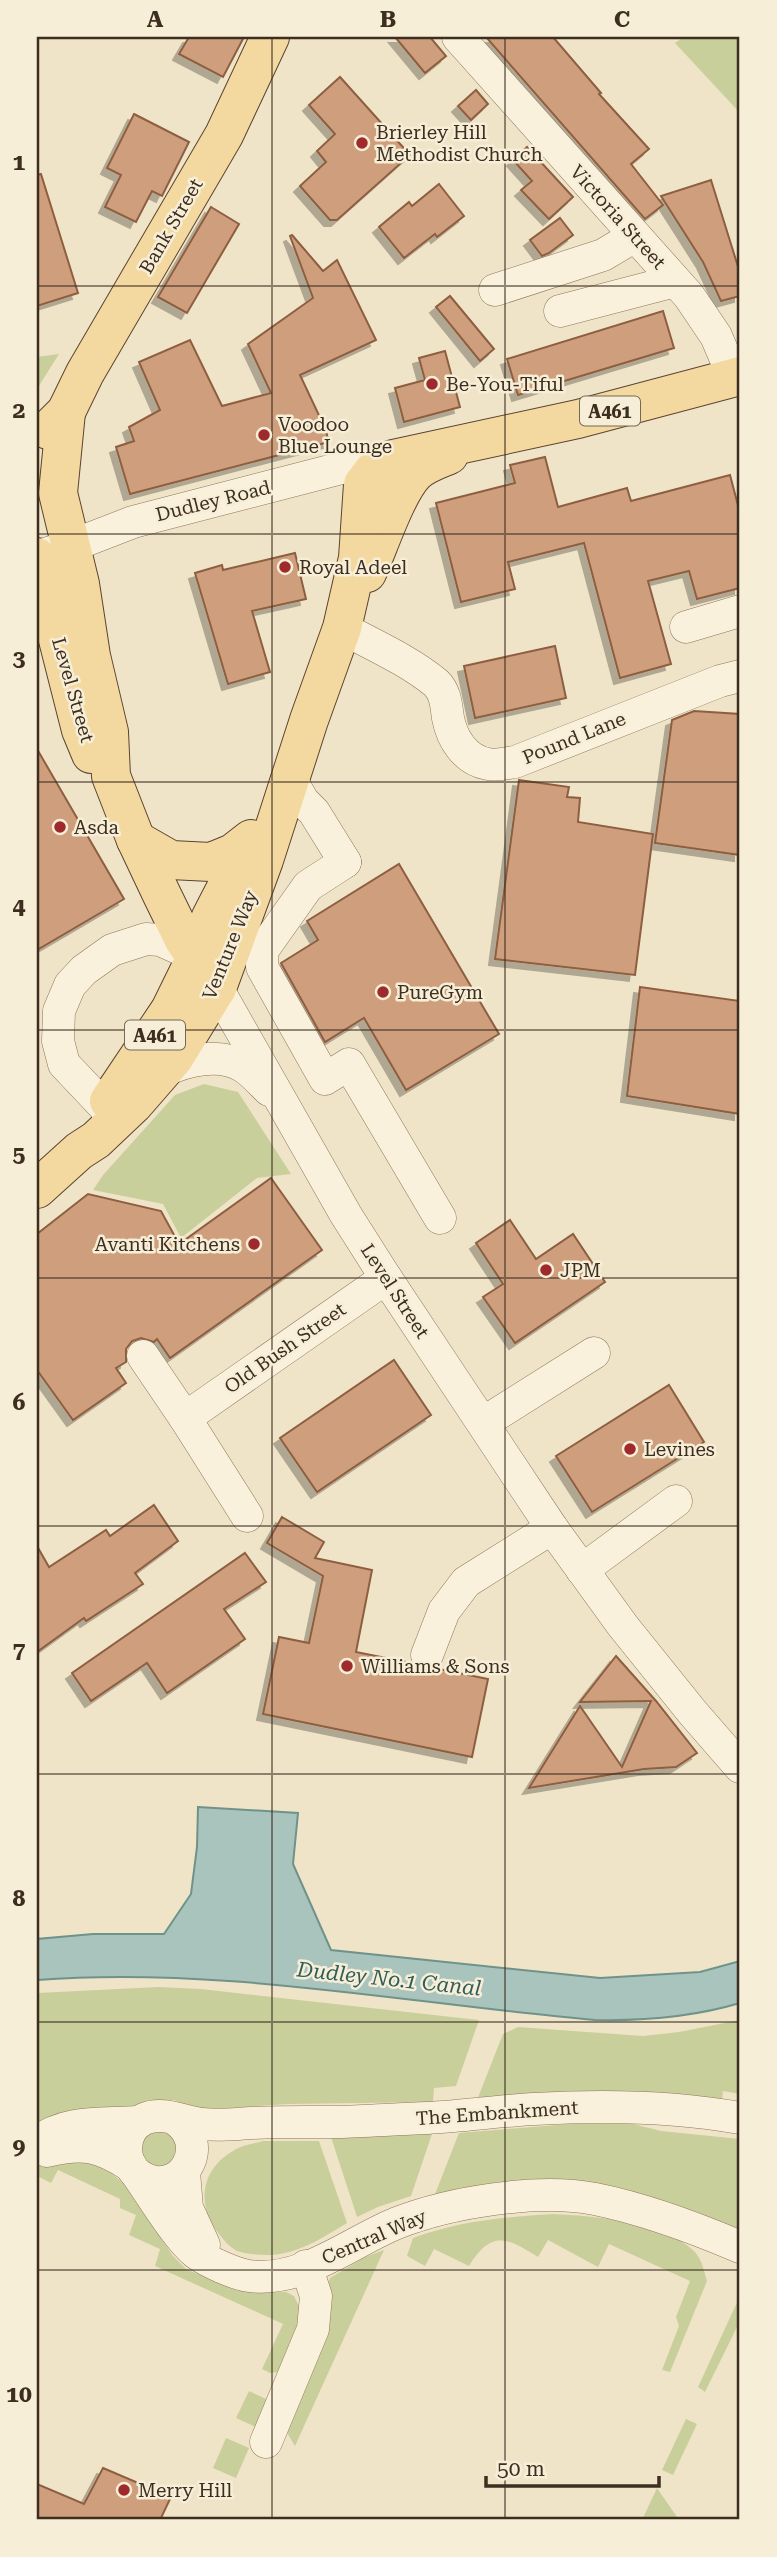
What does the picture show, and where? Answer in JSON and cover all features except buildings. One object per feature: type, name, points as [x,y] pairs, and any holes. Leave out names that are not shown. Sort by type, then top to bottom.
[{"type":"main road","name":"Bank Street","points":[[37,452],[45,434],[66,412],[92,361],[224,135],[270,37]]},
{"type":"main road","name":"A461","points":[[395,468],[480,442],[737,377]]},
{"type":"main road","name":"Bank Street","points":[[48,553],[58,493],[66,412]]},
{"type":"main road","name":"Venture Way","points":[[37,1189],[79,1151],[92,1124],[111,1114],[164,1072],[217,988],[260,842],[266,809],[291,780],[342,628],[358,558],[363,484],[395,468]]},
{"type":"main road","points":[[342,628],[402,491],[414,473],[395,468]]},
{"type":"main road","name":"Level Street","points":[[48,553],[81,730],[93,760],[111,776],[136,841],[184,940],[217,988]]},
{"type":"main road","points":[[136,841],[171,860],[211,862],[260,842]]},
{"type":"main road","name":"Venture Way","points":[[111,1114],[134,1067],[170,1010],[211,917],[260,842]]},
{"type":"street","name":"Victoria Street","points":[[458,37],[688,296],[716,335],[737,377]]},
{"type":"street","points":[[495,290],[603,255],[635,236]]},
{"type":"street","points":[[560,311],[675,281]]},
{"type":"street","points":[[48,553],[132,536],[395,468]]},
{"type":"street","points":[[686,627],[740,611]]},
{"type":"street","name":"Pound Lane","points":[[342,628],[408,664],[438,685],[446,699],[449,721],[457,744],[470,756],[489,765],[515,762],[720,681],[740,676]]},
{"type":"street","points":[[291,780],[345,862]]},
{"type":"street","points":[[260,842],[295,830],[309,831],[319,836],[345,862]]},
{"type":"street","points":[[345,862],[308,886],[262,951],[262,967],[325,1079],[349,1065],[440,1217]]},
{"type":"street","points":[[111,1114],[64,1064],[58,1041],[59,1011],[69,985],[83,970],[112,950],[146,939],[160,940],[196,956]]},
{"type":"street","name":"Level Street","points":[[217,988],[332,1191],[386,1278],[552,1528],[630,1636],[740,1767]]},
{"type":"street","points":[[164,1072],[179,1063],[216,1059],[242,1066],[280,1100]]},
{"type":"street","name":"Old Bush Street","points":[[185,1418],[386,1278]]},
{"type":"street","points":[[483,1423],[594,1353]]},
{"type":"street","points":[[143,1356],[247,1516]]},
{"type":"street","points":[[582,1570],[676,1501]]},
{"type":"street","points":[[427,1655],[444,1611],[466,1582],[552,1528]]},
{"type":"street","name":"The Embankment","points":[[37,2142],[45,2135],[73,2124],[139,2122],[162,2115],[222,2125],[431,2118],[590,2107],[696,2111],[740,2118]]},
{"type":"street","points":[[173,2118],[191,2137],[193,2148],[187,2166],[187,2207],[196,2231],[213,2261]]},
{"type":"street","points":[[134,2169],[128,2160],[126,2148],[131,2131],[139,2122]]},
{"type":"street","name":"The Embankment","points":[[37,2153],[66,2146],[87,2145],[108,2151],[152,2181],[166,2182],[229,2131],[254,2122]]},
{"type":"street","name":"Central Way","points":[[134,2169],[196,2253],[227,2269],[249,2276],[270,2276],[306,2266],[396,2224],[434,2211],[519,2197],[593,2199],[677,2221],[740,2247]]},
{"type":"street","points":[[266,2442],[313,2329],[316,2296],[306,2266]]},
{"type":"green space","points":[[684,37],[740,37],[740,113],[675,43]]},
{"type":"green space","points":[[59,354],[37,389],[37,357]]},
{"type":"green space","points":[[204,1084],[238,1092],[291,1174],[257,1178],[181,1238],[163,1204],[93,1190],[103,1175],[175,1095]]},
{"type":"green space","points":[[158,1987],[201,1989],[479,2020],[456,2086],[434,2088],[433,2102],[288,2104],[199,2110],[174,2100],[157,2100],[37,2129],[37,1993]]},
{"type":"green space","points":[[740,2020],[740,2094],[723,2091],[722,2101],[630,2092],[569,2092],[477,2100],[503,2034],[518,2027],[643,2036]]},
{"type":"green space","points":[[569,2124],[633,2124],[661,2131],[740,2139],[740,2231],[697,2212],[670,2206],[483,2187],[435,2194],[459,2133]]},
{"type":"green space","points":[[159,2131],[172,2136],[177,2149],[172,2162],[159,2167],[146,2162],[141,2149],[146,2136]]},
{"type":"green space","points":[[433,2131],[411,2196],[357,2217],[331,2137]]},
{"type":"green space","points":[[263,2141],[319,2141],[347,2223],[306,2246],[280,2254],[247,2253],[237,2251],[229,2245],[218,2233],[207,2211],[205,2188],[208,2177],[214,2167],[233,2151]]},
{"type":"green space","points":[[88,2157],[111,2172],[127,2187],[173,2256],[186,2269],[236,2290],[255,2293],[286,2292],[294,2296],[302,2312],[302,2322],[278,2372],[270,2373],[262,2369],[283,2324],[155,2266],[160,2249],[129,2235],[136,2215],[120,2208],[120,2199],[58,2170],[51,2183],[37,2176],[37,2165],[41,2163]]},
{"type":"green space","points":[[553,2214],[588,2216],[647,2227],[681,2241],[697,2254],[707,2281],[670,2372],[662,2370],[679,2326],[676,2317],[690,2281],[609,2244],[598,2267],[548,2240],[538,2257],[509,2242],[493,2242],[477,2254],[469,2266],[434,2249],[425,2266],[407,2256],[413,2238],[430,2232],[482,2221]]},
{"type":"green space","points":[[384,2250],[295,2446],[286,2431],[327,2331],[330,2315],[327,2286],[330,2278],[365,2257]]},
{"type":"green space","points":[[740,2296],[740,2321],[705,2392],[698,2387]]},
{"type":"green space","points":[[249,2391],[268,2400],[256,2427],[236,2418]]},
{"type":"green space","points":[[686,2419],[697,2424],[673,2475],[662,2470]]},
{"type":"green space","points":[[226,2438],[249,2448],[236,2478],[213,2468]]},
{"type":"green space","points":[[657,2488],[677,2517],[676,2520],[642,2520]]},
{"type":"water","name":"Dudley No.1 Canal","points":[[198,1807],[298,1813],[293,1864],[331,1950],[600,1978],[700,1972],[740,1961],[740,2003],[668,2017],[595,2020],[246,1982],[107,1977],[37,1980],[37,1939],[93,1934],[164,1934],[191,1894],[197,1847]]},
{"type":"place","name":"Brierley Hill Methodist Church","points":[[362,143]]},
{"type":"place","name":"Be-You-Tiful","points":[[432,384]]},
{"type":"place","name":"Voodoo Blue Lounge","points":[[264,435]]},
{"type":"place","name":"Royal Adeel","points":[[285,567]]},
{"type":"place","name":"Asda","points":[[60,827]]},
{"type":"place","name":"PureGym","points":[[383,992]]},
{"type":"place","name":"Avanti Kitchens","points":[[254,1244]]},
{"type":"place","name":"JPM","points":[[546,1270]]},
{"type":"place","name":"Levines","points":[[630,1449]]},
{"type":"place","name":"Williams & Sons","points":[[347,1666]]},
{"type":"place","name":"Merry Hill","points":[[124,2490]]}]
